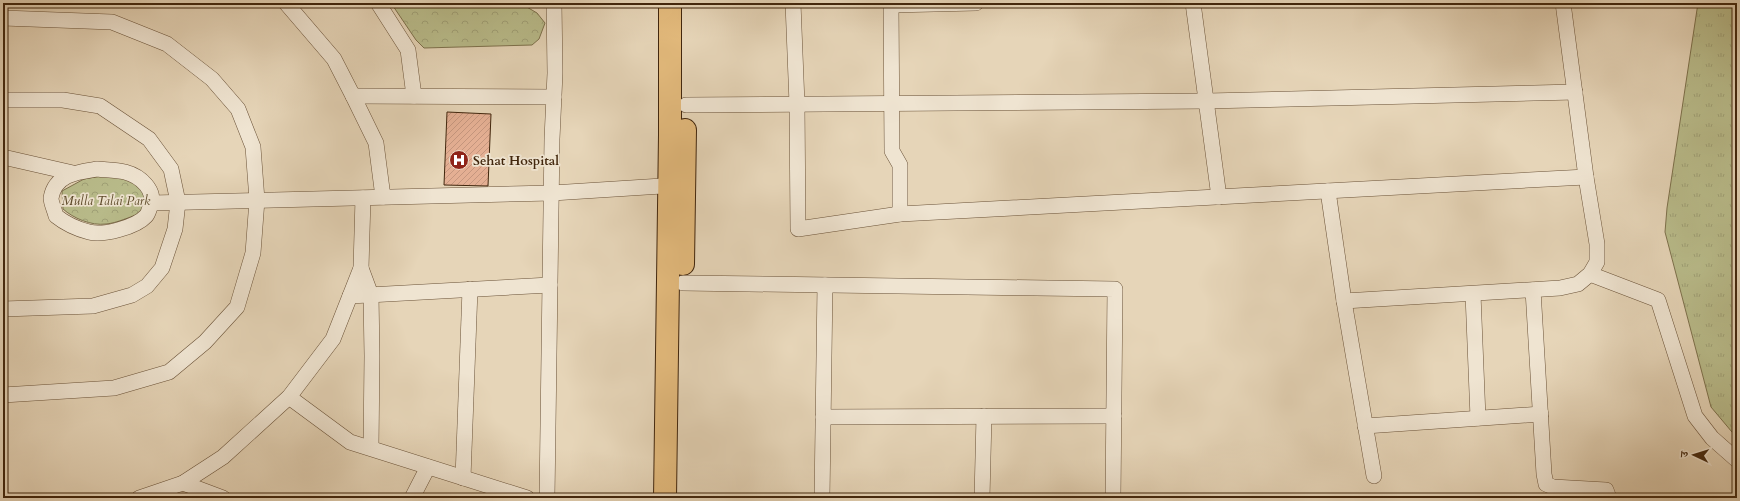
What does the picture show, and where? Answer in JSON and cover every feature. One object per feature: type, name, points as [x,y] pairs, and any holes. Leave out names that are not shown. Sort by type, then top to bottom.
[{"type":"highway","points":[[670,3],[677,185],[683,283],[680,498]]},
{"type":"highway","points":[[665,498],[677,185],[686,105],[686,3]]},
{"type":"street","points":[[286,3],[334,59],[353,96],[376,143],[383,197]]},
{"type":"street","points":[[378,3],[408,50],[414,96]]},
{"type":"street","points":[[547,498],[552,139],[556,73],[554,3]]},
{"type":"street","points":[[793,3],[797,104],[798,229],[900,214],[1586,177]]},
{"type":"street","points":[[900,214],[900,165],[892,151],[892,4],[976,3]]},
{"type":"street","points":[[1193,3],[1219,197]]},
{"type":"street","points":[[1344,301],[1560,288],[1578,284],[1590,274],[1597,262],[1597,244],[1586,177],[1563,3]]},
{"type":"street","points":[[3,18],[112,22],[167,44],[212,79],[238,109],[253,147],[257,200],[253,253],[237,307],[205,342],[169,372],[114,388],[3,395]]},
{"type":"street","points":[[686,105],[1207,101],[1575,92]]},
{"type":"street","points":[[353,96],[554,98]]},
{"type":"street","points":[[3,100],[64,100],[100,106],[149,139],[171,169],[178,202],[175,229],[162,268],[147,286],[132,295],[92,306],[3,309]]},
{"type":"street","points":[[3,157],[73,173],[97,169],[126,173],[143,181],[150,190],[152,203],[147,216],[130,226],[113,231],[91,233],[75,228],[56,216],[51,199],[57,183],[73,173]]},
{"type":"street","points":[[152,203],[552,193],[677,185]]},
{"type":"street","points":[[1328,191],[1344,301],[1374,476]]},
{"type":"street","points":[[140,498],[183,483],[223,457],[289,397],[332,339],[361,268],[363,198]]},
{"type":"street","points":[[361,268],[371,295],[371,448]]},
{"type":"street","points":[[1590,274],[1658,300],[1695,416],[1712,438],[1737,460]]},
{"type":"street","points":[[683,283],[1115,289],[1113,498]]},
{"type":"street","points":[[350,296],[550,285]]},
{"type":"street","points":[[822,498],[824,285]]},
{"type":"street","points":[[463,478],[470,289]]},
{"type":"street","points":[[1534,290],[1544,474],[1546,484],[1553,486],[1606,490],[1609,498]]},
{"type":"street","points":[[1473,294],[1478,418]]},
{"type":"street","points":[[289,397],[350,442],[526,498]]},
{"type":"street","points":[[1365,426],[1541,414]]},
{"type":"street","points":[[982,498],[984,416]]},
{"type":"street","points":[[823,417],[1114,416]]},
{"type":"street","points":[[412,498],[428,467]]},
{"type":"street","points":[[183,483],[223,498]]},
{"type":"green space","points":[[391,3],[520,3],[537,13],[545,23],[539,39],[532,45],[424,48],[416,40]]},
{"type":"green space","points":[[1698,3],[1737,3],[1737,438],[1711,407],[1665,232],[1667,208]]},
{"type":"green space","name":"Mulla Talai Park","points":[[107,175],[127,179],[144,188],[148,197],[141,213],[124,220],[106,224],[94,224],[83,221],[63,209],[62,191],[84,179]]},
{"type":"building","points":[[447,112],[491,114],[488,186],[444,185]]},
{"type":"place","name":"Sehat Hospital","points":[[459,160]]}]
